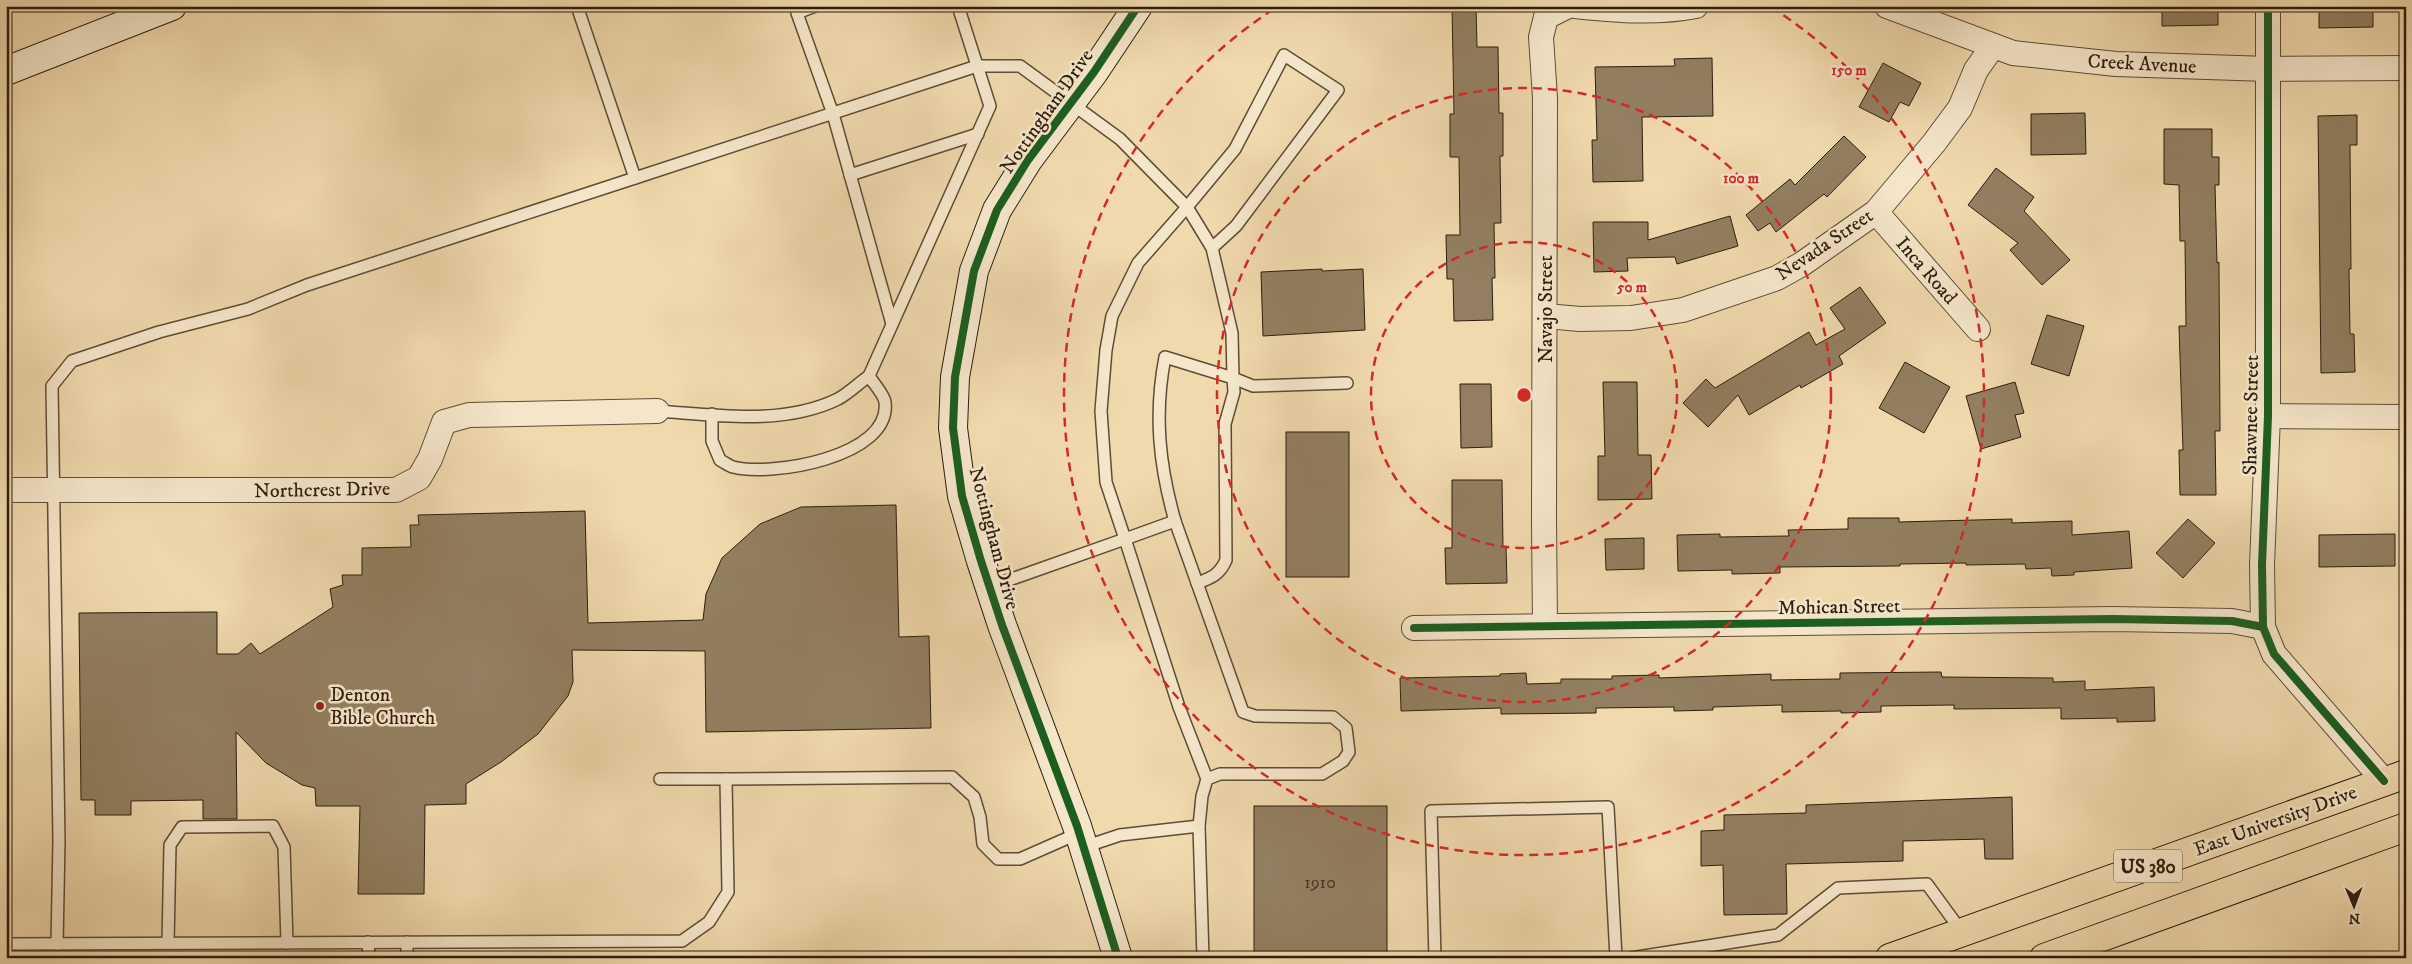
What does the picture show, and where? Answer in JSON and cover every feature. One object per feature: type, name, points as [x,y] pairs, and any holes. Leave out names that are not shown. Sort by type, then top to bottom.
[{"type":"main road","name":"East University Drive","points":[[1890,958],[2395,778]]},
{"type":"main road","name":"US 380","points":[[2044,958],[2406,827]]},
{"type":"street","points":[[6,71],[172,6]]},
{"type":"street","name":"Nottingham Drive","points":[[1118,958],[1081,840],[990,587],[962,496],[953,428],[955,378],[974,271],[998,210],[1028,160],[1138,6]]},
{"type":"street","name":"Navajo Street","points":[[1545,626],[1545,98],[1541,37],[1546,17],[1568,6]]},
{"type":"street","points":[[1575,6],[1626,12],[1672,11],[1696,6]]},
{"type":"street","name":"Creek Avenue","points":[[1887,6],[2013,53],[2116,64],[2268,69],[2406,68]]},
{"type":"street","name":"Shawnee Street","points":[[2268,6],[2268,416],[2262,565],[2263,627],[2274,654],[2395,778]]},
{"type":"street","name":"Nevada Street","points":[[1546,316],[1580,319],[1632,318],[1683,310],[1777,278],[1802,264],[1876,212],[1960,108],[1976,70],[1993,46]]},
{"type":"street","name":"Inca Road","points":[[1876,212],[1978,329]]},
{"type":"street","name":"Northcrest Drive","points":[[6,490],[396,490],[419,478],[430,459],[444,422],[468,415],[657,411]]},
{"type":"street","points":[[2268,416],[2406,417]]},
{"type":"street","name":"Mohican Street","points":[[1414,628],[2112,619],[2232,621],[2263,627]]},
{"type":"lane","points":[[577,6],[635,178]]},
{"type":"lane","points":[[816,6],[797,13],[832,114],[892,324]]},
{"type":"lane","points":[[657,411],[754,417],[798,413],[838,399],[869,376],[990,106],[958,6]]},
{"type":"lane","points":[[1203,958],[1199,826],[1202,796],[1207,779],[1179,707],[1106,482],[1101,411],[1112,316],[1138,263],[1235,149],[1284,55],[1338,90],[1236,226],[1212,248]]},
{"type":"lane","points":[[57,944],[59,841],[56,759],[52,386],[72,361],[159,332],[248,309],[308,285],[977,66],[1020,66],[1120,139],[1187,207],[1212,248],[1232,334],[1234,392],[1226,424],[1226,560],[1222,569],[1214,577],[1197,582]]},
{"type":"lane","points":[[850,176],[978,134]]},
{"type":"lane","points":[[1207,779],[1220,774],[1322,774],[1343,761],[1349,752],[1346,728],[1333,717],[1255,716],[1243,712],[1175,521],[1161,464],[1158,392],[1164,357],[1253,386],[1347,383]]},
{"type":"lane","points":[[712,414],[712,441],[720,460],[733,467],[772,468],[829,460],[863,443],[882,424],[885,401],[869,376]]},
{"type":"lane","points":[[990,587],[1175,521]]},
{"type":"lane","points":[[660,780],[952,777],[974,797],[980,817],[982,844],[998,859],[1020,859],[1081,840],[1199,826]]},
{"type":"lane","points":[[6,944],[682,941],[709,922],[728,892],[726,779]]},
{"type":"lane","points":[[1434,958],[1431,811],[1608,808],[1616,958]]},
{"type":"lane","points":[[168,943],[170,844],[182,827],[264,826],[273,826],[284,847],[287,942]]},
{"type":"lane","points":[[1630,958],[1778,935],[1838,888],[1927,884],[1962,932]]},
{"type":"lane","points":[[368,942],[369,958]]},
{"type":"lane","points":[[407,942],[407,958]]},
{"type":"building","points":[[1452,6],[1476,6],[1477,47],[1498,47],[1499,113],[1503,113],[1503,156],[1500,156],[1501,223],[1494,223],[1495,278],[1492,278],[1493,320],[1454,321],[1453,279],[1447,279],[1446,235],[1460,235],[1459,157],[1450,157],[1450,114],[1454,114]]},
{"type":"building","points":[[2162,6],[2218,6],[2218,25],[2162,26]]},
{"type":"building","points":[[2319,6],[2373,6],[2373,27],[2319,28]]},
{"type":"building","points":[[1712,58],[1713,116],[1642,117],[1643,181],[1593,182],[1592,140],[1597,140],[1595,67],[1675,66],[1674,59]]},
{"type":"building","points":[[1883,63],[1921,83],[1909,106],[1900,102],[1889,122],[1859,107]]},
{"type":"building","points":[[2085,113],[2086,154],[2031,155],[2031,114]]},
{"type":"building","points":[[2357,115],[2357,145],[2350,145],[2351,269],[2349,269],[2350,334],[2354,334],[2355,372],[2321,373],[2318,116]]},
{"type":"building","points":[[2164,129],[2212,129],[2212,157],[2219,157],[2219,185],[2215,185],[2217,263],[2219,262],[2220,431],[2215,431],[2216,495],[2180,495],[2179,450],[2183,450],[2179,326],[2186,326],[2185,241],[2180,241],[2179,185],[2164,184]]},
{"type":"building","points":[[1844,136],[1866,157],[1827,197],[1824,194],[1776,232],[1770,223],[1758,231],[1746,215],[1790,179],[1795,185]]},
{"type":"building","points":[[1996,168],[2034,197],[2024,211],[2070,260],[2042,285],[2010,250],[2018,243],[1968,205]]},
{"type":"building","points":[[1730,216],[1738,246],[1677,264],[1675,257],[1627,258],[1628,271],[1594,272],[1593,222],[1648,222],[1648,240]]},
{"type":"building","points":[[1322,269],[1322,271],[1363,269],[1365,330],[1263,336],[1261,272]]},
{"type":"building","points":[[1860,287],[1886,323],[1839,356],[1843,364],[1801,388],[1800,385],[1749,415],[1738,395],[1708,427],[1683,403],[1706,379],[1715,388],[1809,332],[1816,345],[1845,329],[1830,308]]},
{"type":"building","points":[[2047,315],[2084,326],[2069,376],[2031,364]]},
{"type":"building","points":[[1905,362],[1950,387],[1924,433],[1879,408]]},
{"type":"building","points":[[1603,382],[1637,382],[1638,455],[1651,455],[1652,499],[1598,500],[1598,456],[1605,456]]},
{"type":"building","points":[[2015,382],[2024,413],[2015,415],[2021,437],[1981,449],[1966,396]]},
{"type":"building","points":[[1460,384],[1491,384],[1492,447],[1461,448]]},
{"type":"building","points":[[1286,432],[1349,432],[1349,577],[1286,577]]},
{"type":"building","points":[[1452,480],[1502,480],[1503,547],[1506,547],[1507,583],[1446,584],[1445,548],[1452,548]]},
{"type":"building","name":"Denton Bible Church","points":[[896,505],[899,637],[929,636],[931,728],[706,732],[705,651],[572,650],[573,682],[568,696],[538,734],[501,762],[466,784],[466,804],[425,805],[424,894],[358,894],[360,806],[316,806],[315,788],[302,785],[266,763],[236,732],[237,819],[203,819],[203,800],[131,801],[131,815],[95,815],[95,800],[81,800],[79,613],[217,612],[217,654],[238,654],[251,643],[260,654],[333,607],[330,589],[343,585],[342,575],[362,575],[362,548],[411,547],[410,525],[419,525],[418,515],[585,511],[588,623],[703,620],[706,594],[722,558],[760,524],[801,507]]},
{"type":"building","points":[[1848,518],[1899,518],[1899,522],[2012,519],[2012,523],[2072,521],[2072,535],[2129,531],[2132,568],[2074,572],[2074,575],[2052,576],[2051,568],[2026,569],[2025,564],[1966,565],[1966,563],[1900,564],[1900,566],[1780,567],[1780,573],[1732,574],[1732,570],[1678,571],[1677,535],[1720,534],[1720,537],[1789,536],[1788,530],[1848,529]]},
{"type":"building","points":[[2188,519],[2215,543],[2183,578],[2156,553]]},
{"type":"building","points":[[2395,534],[2395,566],[2319,567],[2319,535]]},
{"type":"building","points":[[1644,538],[1644,569],[1606,570],[1605,539]]},
{"type":"building","points":[[1941,672],[1942,677],[2053,678],[2053,682],[2085,681],[2085,690],[2154,687],[2155,721],[2117,722],[2117,718],[2061,719],[2061,708],[1954,709],[1954,705],[1881,706],[1881,712],[1841,713],[1841,711],[1782,712],[1782,705],[1713,707],[1713,710],[1674,711],[1674,707],[1596,708],[1596,713],[1501,714],[1501,708],[1401,711],[1400,678],[1500,676],[1500,674],[1526,673],[1527,684],[1561,683],[1561,679],[1612,679],[1612,676],[1659,675],[1659,678],[1771,674],[1771,680],[1840,679],[1840,673]]},
{"type":"building","points":[[2012,797],[2013,859],[1985,859],[1984,839],[1903,841],[1903,861],[1786,864],[1787,914],[1724,915],[1723,865],[1701,866],[1701,831],[1724,830],[1724,815],[1806,813],[1806,805]]},
{"type":"building","points":[[1254,806],[1387,806],[1387,958],[1254,958]]},
{"type":"cycle path","points":[[1118,958],[1077,826],[1002,625],[981,561],[962,496],[953,428],[955,377],[974,271],[997,210],[1028,160],[1094,72],[1138,6]]},
{"type":"cycle path","points":[[2268,6],[2268,416],[2262,565],[2263,627],[2274,654],[2384,781]]},
{"type":"cycle path","points":[[1414,628],[2112,619],[2232,621],[2263,627]]},
{"type":"place","name":"Denton Bible Church","points":[[320,706]]}]
